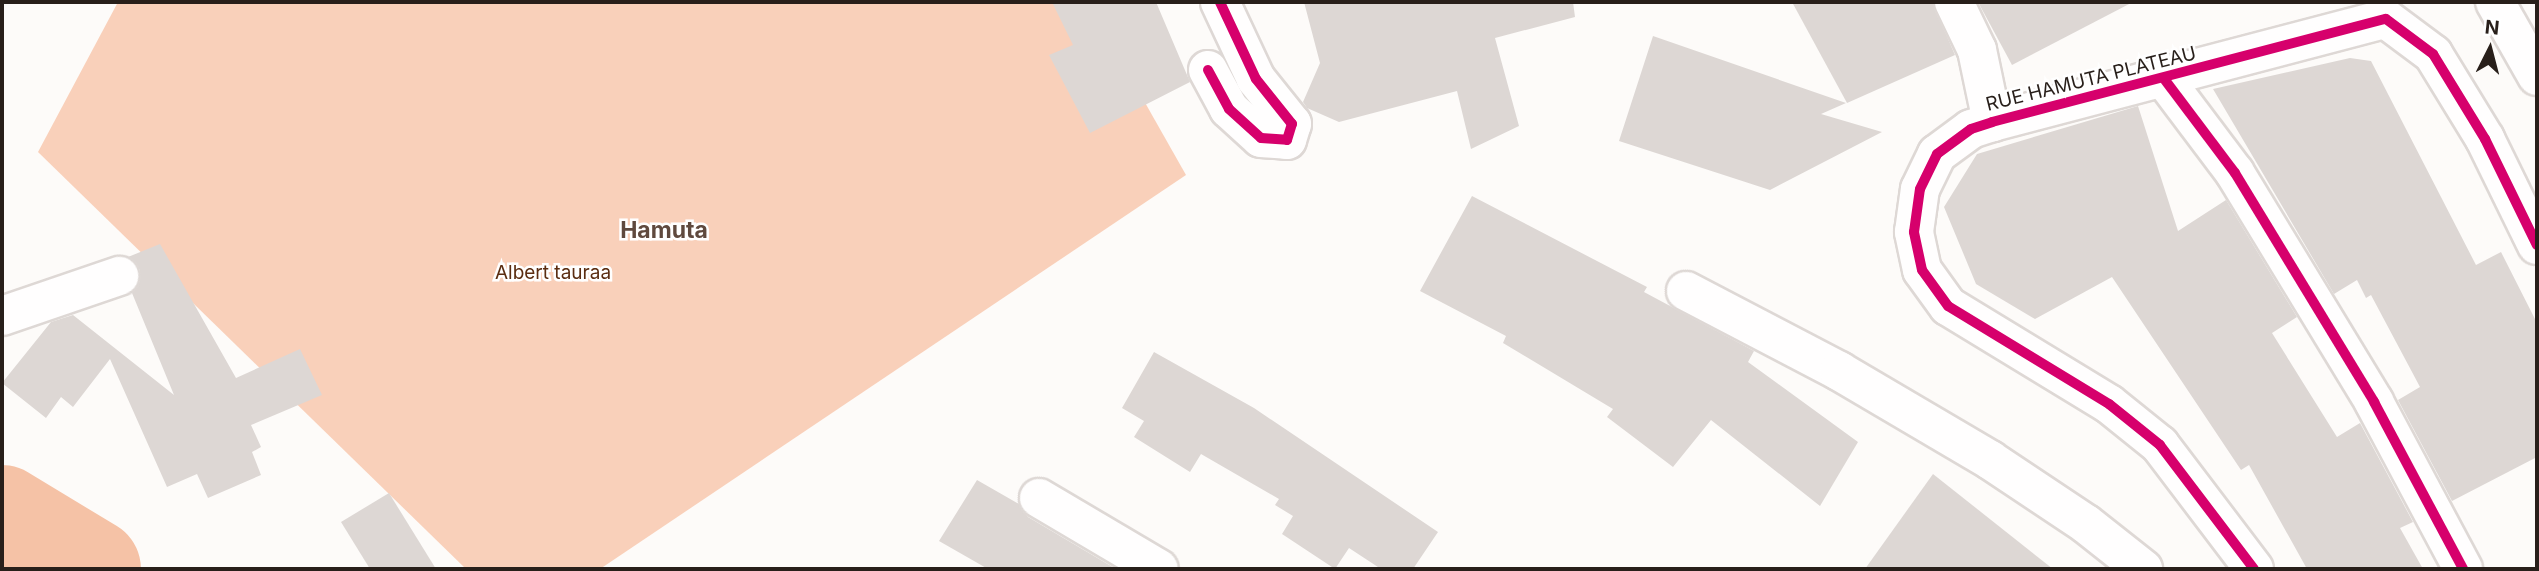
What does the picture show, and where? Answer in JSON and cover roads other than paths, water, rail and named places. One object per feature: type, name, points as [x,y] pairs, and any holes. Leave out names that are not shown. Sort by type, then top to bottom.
[{"type":"street","points":[[1208,70],[1229,109],[1261,138],[1287,140],[1292,124],[1256,79],[1220,2]]},
{"type":"street","points":[[1954,2],[1977,50],[1992,122]]},
{"type":"street","points":[[2495,2],[2537,76]]},
{"type":"street","name":"RUE HAMUTA PLATEAU","points":[[2254,569],[2160,445],[2109,404],[1948,306],[1922,270],[1914,232],[1920,189],[1937,154],[1971,129],[1992,122],[2165,80],[2384,11],[2432,54],[2485,139],[2537,245]]},
{"type":"street","points":[[2165,80],[2242,185],[2374,402],[2463,569]]},
{"type":"street","points":[[2,316],[119,276]]},
{"type":"street","points":[[1686,291],[1839,371],[1990,460],[2087,524],[2143,569]]},
{"type":"street","points":[[1039,498],[1159,569]]},
{"type":"waterway","name":"Hamuta","points":[[2,515],[91,569]]},
{"type":"district","name":"Hamuta","points":[[664,230]]},
{"type":"park label","name":"Albert tauraa","points":[[553,273]]}]
